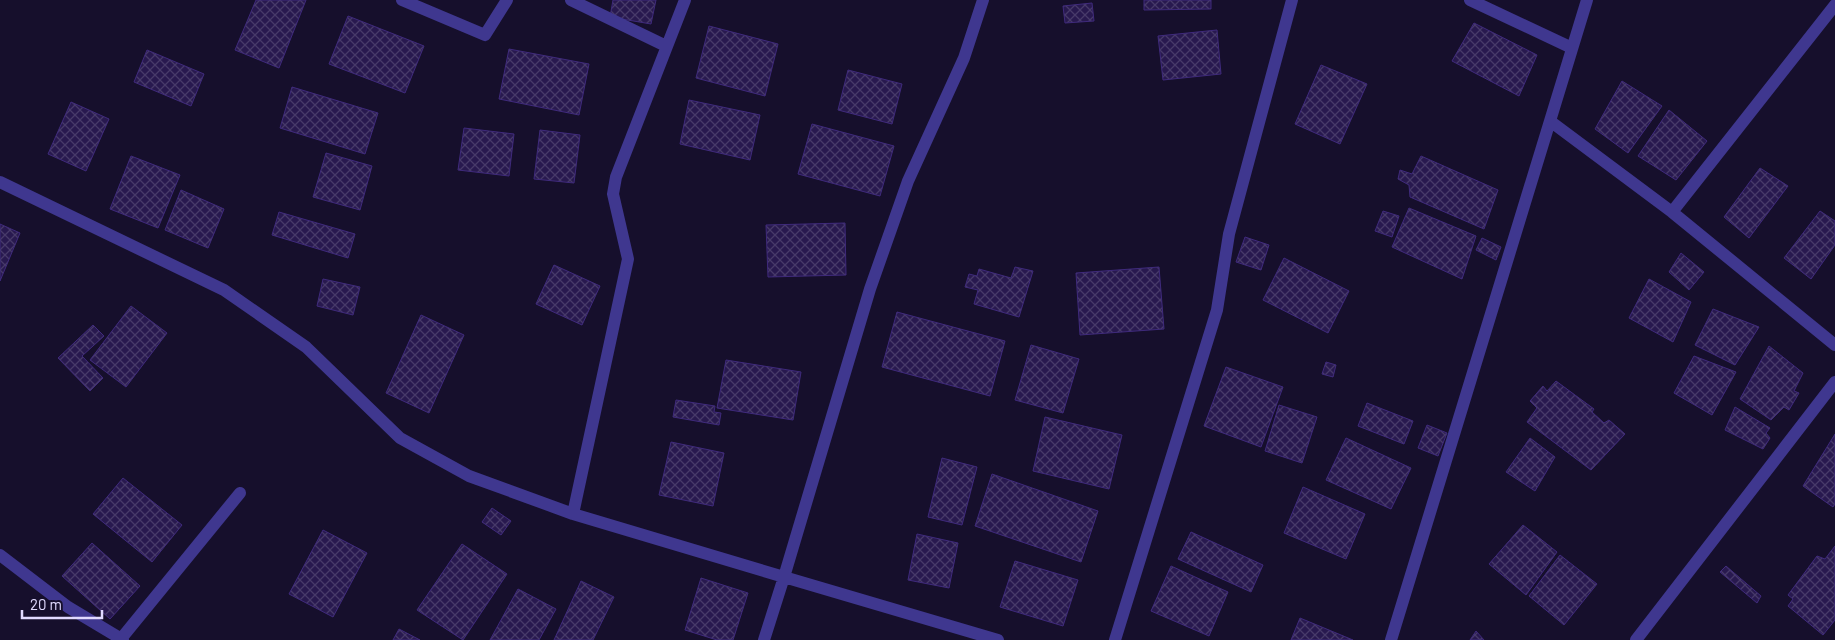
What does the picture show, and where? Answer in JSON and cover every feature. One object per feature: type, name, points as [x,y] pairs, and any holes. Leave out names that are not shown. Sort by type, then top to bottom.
[{"type":"street","points":[[402,0],[485,35],[507,0]]},
{"type":"street","points":[[570,0],[666,46]]},
{"type":"street","points":[[573,514],[628,259],[613,194],[616,177],[685,0]]},
{"type":"street","points":[[764,640],[873,280],[908,181],[964,58],[983,0]]},
{"type":"street","points":[[1115,640],[1218,310],[1229,234],[1292,0]]},
{"type":"street","points":[[1470,0],[1572,48]]},
{"type":"street","points":[[1391,640],[1587,0]]},
{"type":"street","points":[[1672,212],[1835,5]]},
{"type":"street","points":[[1550,121],[1672,212],[1835,346]]},
{"type":"street","points":[[0,182],[224,290],[306,347],[400,438],[469,476],[573,514],[998,640]]},
{"type":"street","points":[[1636,640],[1835,382]]},
{"type":"street","points":[[0,555],[68,607],[121,640],[240,493]]},
{"type":"building","points":[[256,0],[306,0],[279,68],[235,50]]},
{"type":"building","points":[[613,0],[656,0],[651,24],[610,17]]},
{"type":"building","points":[[1144,0],[1211,0],[1211,9],[1144,10]]},
{"type":"building","points":[[1092,3],[1094,21],[1065,23],[1063,6]]},
{"type":"building","points":[[348,16],[424,46],[405,93],[329,64]]},
{"type":"building","points":[[1474,23],[1537,55],[1519,96],[1452,61]]},
{"type":"building","points":[[709,26],[778,44],[765,96],[696,78]]},
{"type":"building","points":[[1217,30],[1221,74],[1163,80],[1158,36]]},
{"type":"building","points":[[509,49],[589,64],[579,115],[499,99]]},
{"type":"building","points":[[147,50],[204,74],[191,106],[134,82]]},
{"type":"building","points":[[1321,65],[1367,84],[1340,144],[1295,124]]},
{"type":"building","points":[[848,70],[902,84],[892,124],[838,110]]},
{"type":"building","points":[[1622,81],[1662,106],[1628,153],[1595,129]]},
{"type":"building","points":[[292,87],[378,113],[365,154],[280,128]]},
{"type":"building","points":[[689,100],[760,115],[750,160],[680,144]]},
{"type":"building","points":[[71,102],[109,119],[86,171],[48,154]]},
{"type":"building","points":[[1669,110],[1707,141],[1676,180],[1638,156]]},
{"type":"building","points":[[812,124],[894,146],[880,196],[798,174]]},
{"type":"building","points":[[464,128],[514,134],[509,176],[458,170]]},
{"type":"building","points":[[540,130],[580,135],[574,183],[534,179]]},
{"type":"building","points":[[326,153],[372,166],[360,210],[313,197]]},
{"type":"building","points":[[131,156],[180,175],[158,228],[110,209]]},
{"type":"building","points":[[1421,156],[1498,190],[1484,229],[1410,197],[1409,185],[1398,179],[1400,170],[1412,174]]},
{"type":"building","points":[[1760,168],[1788,186],[1749,238],[1724,217]]},
{"type":"building","points":[[181,190],[224,209],[208,248],[165,230]]},
{"type":"building","points":[[1409,208],[1476,236],[1462,279],[1392,247]]},
{"type":"building","points":[[1383,211],[1399,216],[1392,237],[1375,231]]},
{"type":"building","points":[[1820,211],[1835,221],[1835,245],[1811,279],[1784,258]]},
{"type":"building","points":[[279,212],[355,234],[348,258],[272,235]]},
{"type":"building","points":[[845,223],[846,275],[768,277],[766,225]]},
{"type":"building","points":[[0,224],[20,233],[0,281]]},
{"type":"building","points":[[1245,237],[1269,245],[1261,270],[1236,262]]},
{"type":"building","points":[[1482,238],[1501,247],[1496,260],[1476,250]]},
{"type":"building","points":[[1681,253],[1704,272],[1689,290],[1669,272]]},
{"type":"building","points":[[1284,258],[1349,291],[1328,333],[1263,300]]},
{"type":"building","points":[[554,265],[600,286],[582,325],[536,304]]},
{"type":"building","points":[[1015,267],[1033,271],[1019,317],[974,304],[978,290],[965,287],[969,274],[977,276],[979,269],[1011,278]]},
{"type":"building","points":[[1159,267],[1164,329],[1080,335],[1076,273]]},
{"type":"building","points":[[323,279],[360,287],[353,315],[317,306]]},
{"type":"building","points":[[1649,279],[1691,302],[1673,342],[1629,318]]},
{"type":"building","points":[[131,306],[167,333],[126,387],[90,360]]},
{"type":"building","points":[[1713,309],[1759,327],[1735,365],[1695,345]]},
{"type":"building","points":[[897,312],[1005,341],[990,396],[882,367]]},
{"type":"building","points":[[421,315],[464,335],[429,413],[386,393]]},
{"type":"building","points":[[93,325],[104,336],[82,356],[103,378],[90,391],[58,358]]},
{"type":"building","points":[[1031,345],[1079,359],[1063,413],[1015,400]]},
{"type":"building","points":[[1769,346],[1803,373],[1794,391],[1799,393],[1789,410],[1784,407],[1771,420],[1740,399]]},
{"type":"building","points":[[1694,356],[1736,372],[1712,415],[1674,393]]},
{"type":"building","points":[[726,360],[801,372],[793,420],[717,408]]},
{"type":"building","points":[[1326,362],[1336,365],[1333,377],[1322,374]]},
{"type":"building","points":[[1226,367],[1283,387],[1261,447],[1204,426]]},
{"type":"building","points":[[1556,381],[1594,409],[1592,412],[1604,423],[1609,420],[1625,434],[1591,470],[1527,422],[1537,408],[1530,401],[1543,386],[1547,391]]},
{"type":"building","points":[[676,400],[715,406],[714,412],[721,413],[719,425],[673,417]]},
{"type":"building","points":[[1367,403],[1413,421],[1404,444],[1358,426]]},
{"type":"building","points":[[1279,405],[1317,417],[1302,463],[1265,451]]},
{"type":"building","points":[[1735,407],[1770,428],[1766,433],[1770,438],[1763,449],[1725,430]]},
{"type":"building","points":[[1045,417],[1122,435],[1109,489],[1033,471]]},
{"type":"building","points":[[1427,425],[1447,433],[1438,456],[1418,448]]},
{"type":"building","points":[[1835,434],[1835,504],[1833,507],[1803,486]]},
{"type":"building","points":[[1346,438],[1411,468],[1391,509],[1326,480]]},
{"type":"building","points":[[1530,438],[1555,457],[1535,491],[1506,472]]},
{"type":"building","points":[[671,442],[724,453],[713,506],[659,495]]},
{"type":"building","points":[[942,458],[977,467],[962,525],[928,517]]},
{"type":"building","points":[[992,474],[1098,511],[1081,562],[975,526]]},
{"type":"building","points":[[123,478],[182,525],[152,562],[93,514]]},
{"type":"building","points":[[1303,487],[1365,514],[1346,559],[1284,533]]},
{"type":"building","points":[[492,508],[511,521],[501,535],[482,522]]},
{"type":"building","points":[[1523,525],[1557,552],[1526,595],[1489,564]]},
{"type":"building","points":[[323,530],[367,553],[333,617],[289,594]]},
{"type":"building","points":[[1191,532],[1263,565],[1251,592],[1178,559]]},
{"type":"building","points":[[917,534],[958,543],[949,588],[908,580]]},
{"type":"building","points":[[92,543],[140,586],[110,619],[62,576]]},
{"type":"building","points":[[462,544],[507,574],[463,640],[417,610]]},
{"type":"building","points":[[1835,546],[1835,620],[1823,635],[1788,606],[1793,599],[1788,595],[1817,556],[1825,559]]},
{"type":"building","points":[[1560,555],[1597,584],[1564,625],[1529,596]]},
{"type":"building","points":[[1015,561],[1078,580],[1063,626],[1000,607]]},
{"type":"building","points":[[1171,566],[1228,592],[1209,636],[1151,611]]},
{"type":"building","points":[[1726,566],[1761,596],[1757,603],[1720,572]]},
{"type":"building","points":[[701,578],[748,593],[733,640],[717,640],[685,630]]},
{"type":"building","points":[[581,581],[614,597],[593,640],[554,640]]},
{"type":"building","points":[[518,589],[556,609],[539,640],[490,640]]},
{"type":"building","points":[[1300,618],[1353,640],[1291,640]]},
{"type":"building","points":[[399,629],[420,640],[393,640]]},
{"type":"building","points":[[1476,631],[1484,640],[1470,640]]}]
